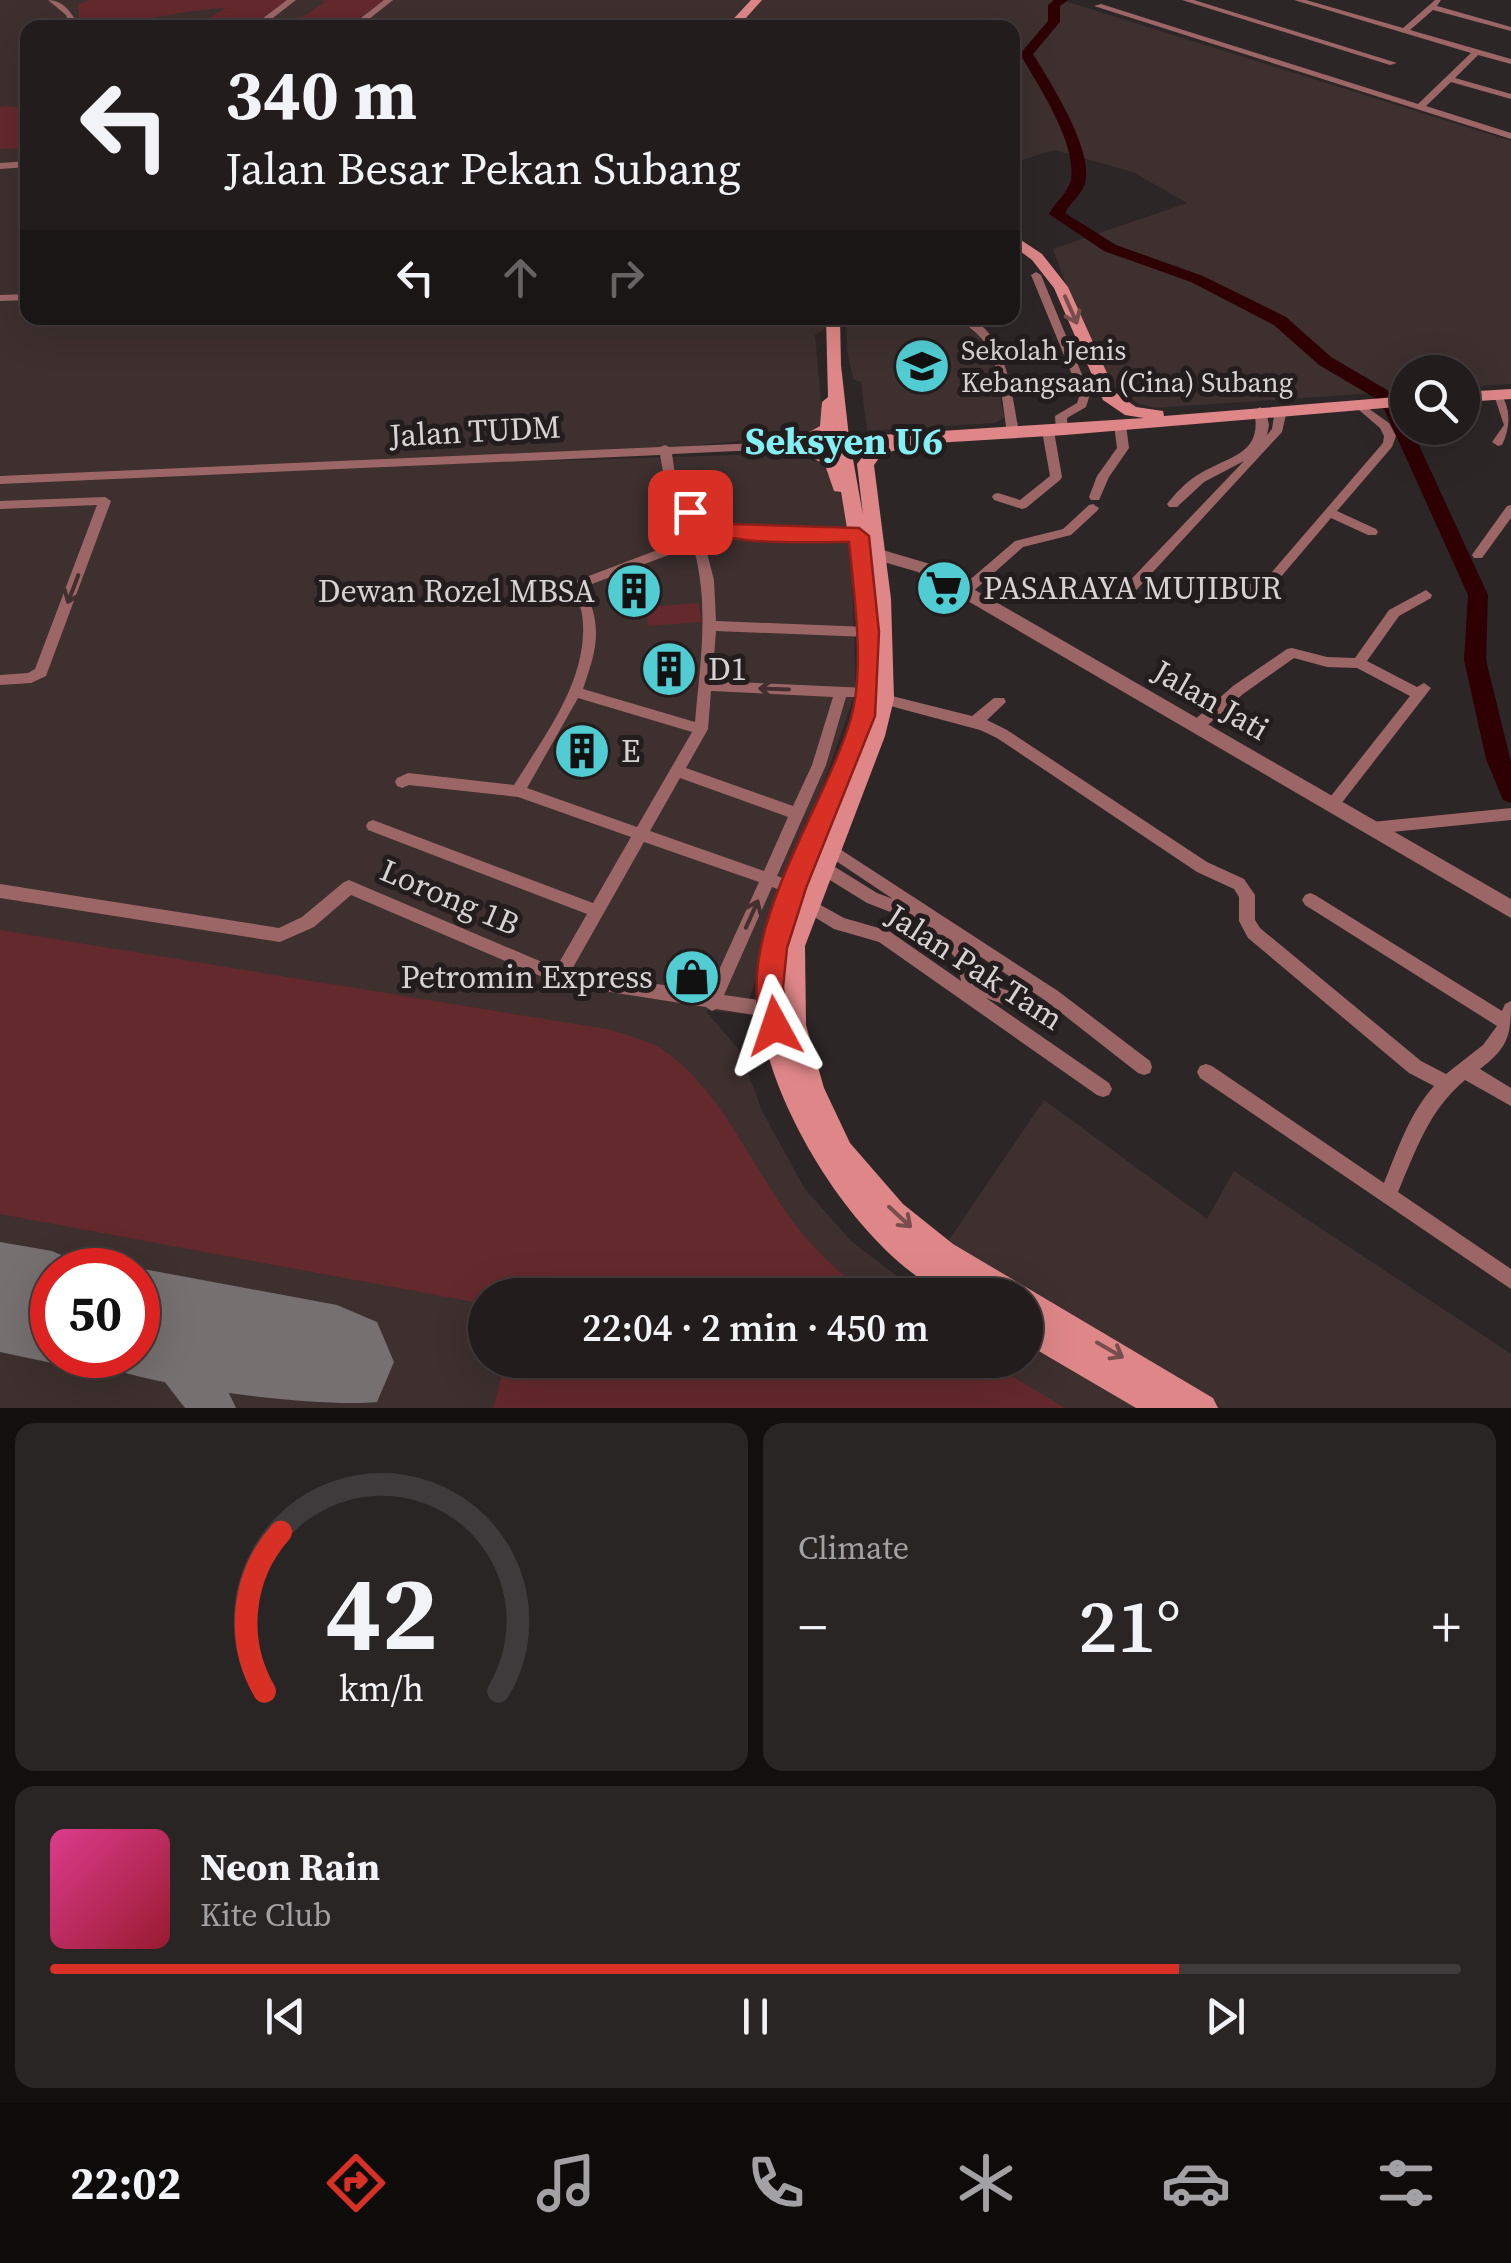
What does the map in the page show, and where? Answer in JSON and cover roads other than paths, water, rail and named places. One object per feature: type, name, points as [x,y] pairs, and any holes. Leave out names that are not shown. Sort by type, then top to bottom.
[{"type":"main road","points":[[737,20],[756,0]]},
{"type":"main road","points":[[747,20],[766,0]]},
{"type":"main road","points":[[1020,244],[1037,257],[1061,287],[1109,396],[1131,411],[1149,415],[1390,402]]},
{"type":"main road","points":[[833,325],[843,443],[858,524],[876,696],[859,731],[801,896],[793,946],[794,1025],[812,1090],[842,1152],[894,1213],[942,1254],[984,1278]]},
{"type":"main road","points":[[796,444],[828,429],[830,398],[837,388]]},
{"type":"main road","points":[[1480,396],[1505,394]]},
{"type":"main road","points":[[1058,430],[1100,416],[1109,396]]},
{"type":"main road","points":[[843,443],[1058,430],[1257,411]]},
{"type":"main road","points":[[841,421],[878,440]]},
{"type":"main road","points":[[920,438],[887,446],[868,456],[866,474],[877,562],[875,736],[826,858],[774,948],[769,988],[793,1093],[824,1158],[876,1223],[943,1278]]},
{"type":"main road","points":[[796,444],[832,462],[840,492],[858,524]]},
{"type":"main road","points":[[1043,1313],[1204,1408]]},
{"type":"main road","points":[[1043,1337],[1164,1408]]},
{"type":"street","points":[[52,0],[72,20]]},
{"type":"street","points":[[265,20],[292,0]]},
{"type":"street","points":[[363,20],[390,0]]},
{"type":"street","points":[[1108,0],[1098,6],[1511,136]]},
{"type":"street","points":[[1186,0],[1393,63]]},
{"type":"street","points":[[1298,0],[1511,62]]},
{"type":"street","points":[[1405,31],[1435,4],[1511,29]]},
{"type":"street","points":[[1419,108],[1476,52]]},
{"type":"street","points":[[1449,79],[1511,97]]},
{"type":"street","points":[[998,497],[1022,505],[1056,477],[1059,420],[1082,405],[1084,388],[1036,275]]},
{"type":"street","points":[[972,325],[990,340],[1002,372],[1013,432]]},
{"type":"street","points":[[1498,442],[1510,424],[1505,394]]},
{"type":"street","points":[[1251,588],[1270,582],[1390,439],[1385,426],[1358,404]]},
{"type":"street","points":[[1123,596],[1269,440],[1278,429],[1281,410]]},
{"type":"street","points":[[1172,504],[1203,476],[1231,464],[1261,441],[1266,430],[1257,411]]},
{"type":"street","points":[[964,592],[1019,544],[1067,532],[1094,502],[1103,476],[1123,448],[1120,425]]},
{"type":"street","name":"Jalan TUDM","points":[[0,484],[90,483],[109,477],[843,443]]},
{"type":"street","points":[[665,449],[672,496],[714,527],[741,532],[858,524]]},
{"type":"street","points":[[0,505],[102,500],[105,506],[40,672],[31,678],[0,680]]},
{"type":"street","points":[[1478,554],[1511,509]]},
{"type":"street","points":[[1328,512],[1372,532]]},
{"type":"street","points":[[560,977],[701,729],[710,626],[708,580],[701,554],[714,527]]},
{"type":"street","points":[[518,791],[576,692],[592,620],[590,606],[577,585],[685,544],[704,542]]},
{"type":"street","name":"Jalan Jati","points":[[877,562],[910,563],[964,592],[1511,909]]},
{"type":"street","points":[[1359,662],[1394,613],[1426,595]]},
{"type":"street","points":[[710,626],[868,632]]},
{"type":"street","points":[[1197,726],[1288,654],[1359,662],[1421,691],[1332,805]]},
{"type":"street","points":[[707,686],[876,696],[974,723],[1028,750],[1060,776],[1202,867],[1239,884],[1246,895],[1247,921],[1254,932],[1415,1067],[1447,1084]]},
{"type":"street","points":[[576,692],[701,729]]},
{"type":"street","points":[[712,1003],[819,765],[841,692]]},
{"type":"street","points":[[974,723],[1000,702]]},
{"type":"street","points":[[677,771],[797,814]]},
{"type":"street","name":"Jalan Pak Tam","points":[[402,782],[408,779],[518,791],[768,879],[801,896],[840,924],[883,936],[1103,1090]]},
{"type":"street","points":[[1372,828],[1507,815]]},
{"type":"street","points":[[373,826],[597,911]]},
{"type":"street","points":[[826,858],[872,898],[912,913],[948,937],[965,957],[968,978],[980,989],[1029,1005]]},
{"type":"street","points":[[826,858],[1052,996],[1144,1067]]},
{"type":"street","name":"Lorong 1B","points":[[0,890],[280,935],[308,922],[349,887],[560,977],[774,1010]]},
{"type":"street","points":[[1310,900],[1510,1020],[1498,1045],[1447,1084],[1428,1106],[1388,1195]]},
{"type":"street","points":[[1467,1070],[1511,1098]]},
{"type":"street","points":[[1206,1072],[1511,1280]]},
{"type":"waterway","points":[[1062,0],[1054,5],[1054,22],[1026,54],[1060,115],[1078,167],[1077,185],[1057,214],[1110,248],[1197,279],[1280,321],[1325,361],[1381,394],[1393,409],[1478,595],[1475,660],[1498,759],[1511,793]]},
{"type":"place","name":"Sekolah Jenis Kebangsaan (Cina) Subang","points":[[922,366]]},
{"type":"place","name":"PASARAYA MUJIBUR","points":[[944,588]]},
{"type":"place","name":"Dewan Rozel MBSA","points":[[634,591]]},
{"type":"place","name":"D1","points":[[669,669]]},
{"type":"place","name":"E","points":[[582,751]]},
{"type":"place","name":"Petromin Express","points":[[692,977]]},
{"type":"district","name":"Seksyen U6","points":[[844,441]]}]
